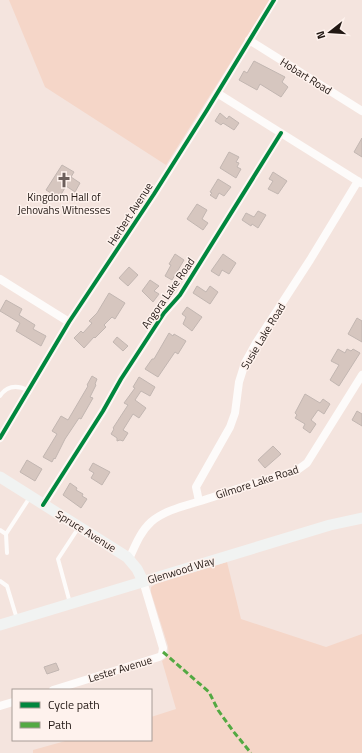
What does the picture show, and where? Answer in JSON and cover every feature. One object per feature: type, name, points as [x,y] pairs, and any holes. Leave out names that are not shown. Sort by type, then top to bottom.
[{"type":"street","name":"Herbert Avenue","points":[[1,435],[69,322],[127,236],[274,0]]},
{"type":"street","name":"Hobart Road","points":[[249,40],[362,111]]},
{"type":"street","points":[[217,93],[360,182]]},
{"type":"street","name":"Angora Lake Road","points":[[43,505],[164,313],[180,295],[281,133]]},
{"type":"street","name":"Susie Lake Road","points":[[199,501],[196,487],[230,427],[235,412],[239,382],[245,363],[256,343],[360,182]]},
{"type":"street","points":[[0,279],[69,322]]},
{"type":"street","name":"Gilmore Lake Road","points":[[129,559],[138,539],[149,523],[166,513],[199,501],[296,471],[308,463],[362,375]]},
{"type":"street","name":"Spruce Avenue","points":[[0,477],[129,559],[137,568],[143,581]]},
{"type":"street","name":"Glenwood Way","points":[[0,625],[330,524],[362,518]]},
{"type":"street","name":"Lester Avenue","points":[[56,689],[162,655],[163,652],[161,643],[143,581]]},
{"type":"street","points":[[0,706],[12,702]]},
{"type":"lane","points":[[0,396],[3,391],[12,386],[20,386],[28,390]]},
{"type":"lane","points":[[7,553],[6,534],[31,497]]},
{"type":"lane","points":[[70,603],[58,559],[79,527]]},
{"type":"lane","points":[[0,530],[6,534]]},
{"type":"lane","points":[[0,581],[7,586],[17,619]]},
{"type":"shaded area","points":[[9,0],[270,0],[166,165],[45,87]]},
{"type":"shaded area","points":[[227,562],[241,619],[326,647],[362,634],[362,753],[33,753],[33,750],[65,741],[152,741],[152,717],[176,709],[162,661],[168,655],[168,646],[151,592],[151,587],[156,584]]},
{"type":"building","points":[[254,61],[285,77],[282,82],[288,87],[281,97],[260,84],[257,90],[239,80],[244,71],[247,73]]},
{"type":"building","points":[[220,113],[227,119],[229,116],[239,123],[234,130],[223,123],[221,125],[215,121]]},
{"type":"building","points":[[362,138],[362,157],[354,152]]},
{"type":"building","points":[[229,152],[239,157],[236,162],[239,163],[237,167],[241,169],[236,178],[220,168]]},
{"type":"building","name":"Kingdom Hall of Jehovahs Witnesses","points":[[62,165],[74,172],[71,177],[80,183],[75,192],[66,186],[59,198],[46,190]]},
{"type":"building","points":[[273,172],[287,181],[278,194],[268,189],[273,181],[269,179]]},
{"type":"building","points":[[218,179],[231,187],[224,196],[219,193],[216,199],[210,195],[212,193],[210,192]]},
{"type":"building","points":[[197,204],[207,210],[202,219],[208,223],[203,230],[187,219]]},
{"type":"building","points":[[258,211],[266,215],[258,228],[252,224],[251,226],[242,220],[246,213],[254,217]]},
{"type":"building","points":[[175,254],[184,260],[172,280],[165,276],[171,265],[169,264]]},
{"type":"building","points":[[223,254],[236,263],[229,274],[222,270],[219,276],[211,271]]},
{"type":"building","points":[[129,267],[138,275],[128,286],[119,278]]},
{"type":"building","points":[[150,280],[159,286],[154,291],[159,294],[153,302],[142,291]]},
{"type":"building","points":[[197,286],[206,292],[210,286],[218,292],[210,304],[193,293]]},
{"type":"building","points":[[109,293],[125,303],[115,319],[112,317],[104,325],[106,327],[84,348],[74,338],[81,331],[83,333],[92,323],[89,321],[97,313]]},
{"type":"building","points":[[6,300],[22,309],[19,315],[35,325],[33,329],[46,336],[41,346],[16,331],[20,323],[0,311]]},
{"type":"building","points":[[187,307],[202,317],[192,331],[183,324],[186,317],[182,314]]},
{"type":"building","points":[[357,318],[362,321],[362,342],[348,334]]},
{"type":"building","points":[[169,333],[173,336],[174,334],[186,341],[178,354],[175,352],[158,377],[145,369],[152,359],[154,359]]},
{"type":"building","points":[[117,337],[128,346],[123,351],[113,342]]},
{"type":"building","points":[[338,349],[345,353],[347,349],[351,351],[353,349],[360,353],[339,386],[330,380],[339,365],[331,361]]},
{"type":"building","points":[[92,376],[97,379],[96,385],[90,397],[93,398],[81,419],[79,418],[65,439],[52,462],[43,457],[57,434],[52,431],[61,416],[68,420],[88,386],[87,385]]},
{"type":"building","points":[[139,377],[155,387],[150,396],[141,391],[135,400],[146,408],[139,418],[133,414],[123,430],[128,433],[123,441],[117,441],[117,438],[111,434],[114,429],[113,428],[128,405],[124,403],[135,388],[133,387]]},
{"type":"building","points":[[305,394],[320,403],[323,399],[330,404],[324,414],[318,410],[311,420],[316,424],[310,433],[303,428],[305,424],[295,418],[297,415],[295,413]]},
{"type":"building","points":[[357,411],[362,414],[362,426],[352,420]]},
{"type":"building","points":[[273,446],[281,454],[265,468],[258,460]]},
{"type":"building","points":[[27,460],[42,469],[35,481],[20,472]]},
{"type":"building","points":[[93,463],[110,472],[102,485],[91,478],[94,473],[89,470]]},
{"type":"building","points":[[70,483],[77,488],[76,490],[83,494],[82,496],[87,499],[81,508],[63,495]]},
{"type":"building","points":[[56,663],[59,670],[47,674],[44,667]]},
{"type":"marked path","points":[[163,652],[209,692],[218,710],[251,753]]},
{"type":"cycle path","points":[[0,438],[69,322],[154,194],[274,0]]},
{"type":"cycle path","points":[[43,505],[164,313],[180,295],[281,133]]},
{"type":"place","name":"Kingdom Hall of Jehovahs Witnesses","points":[[64,180]]}]
